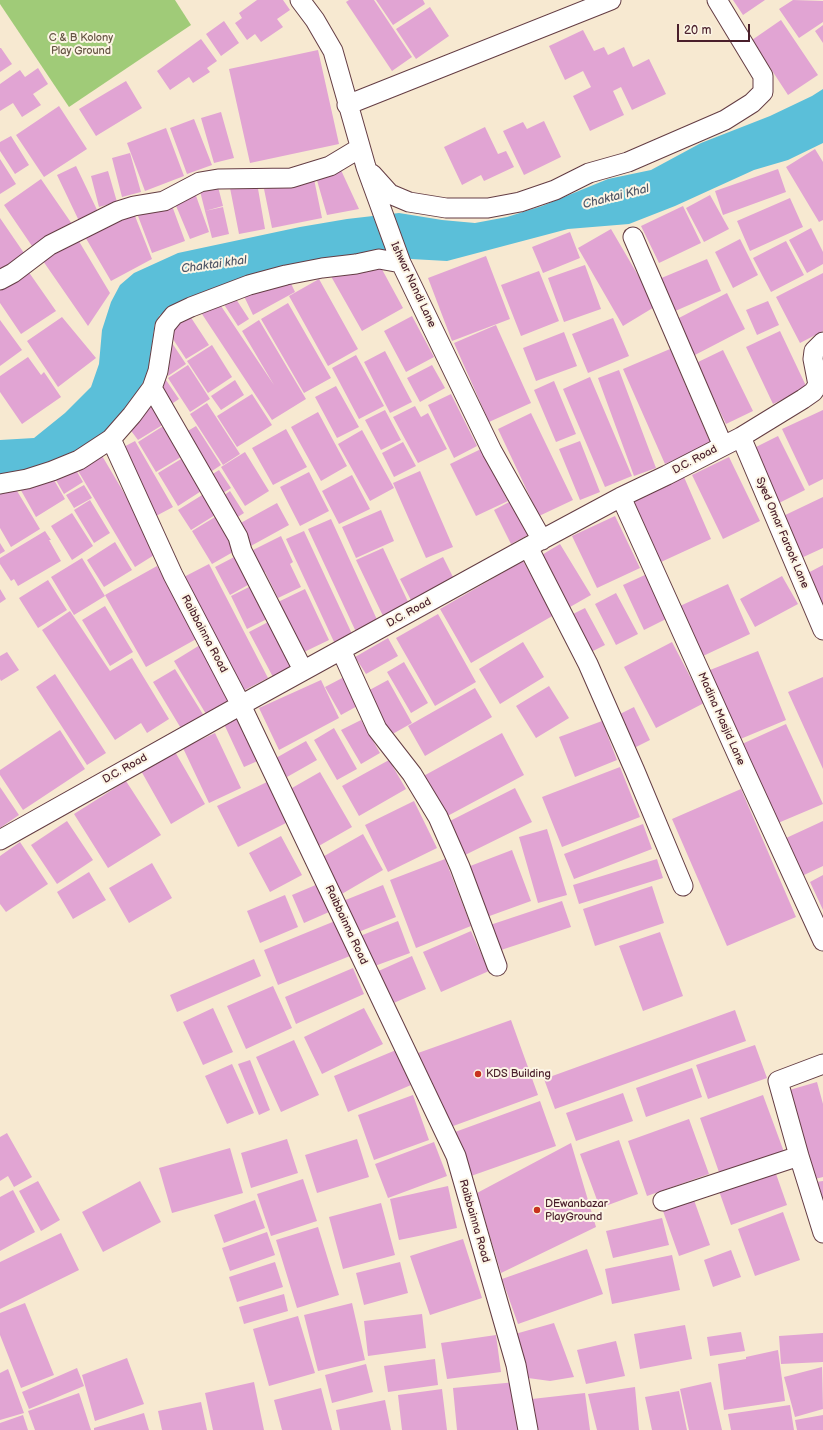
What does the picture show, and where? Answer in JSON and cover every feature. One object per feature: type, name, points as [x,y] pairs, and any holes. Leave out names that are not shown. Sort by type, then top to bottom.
[{"type":"street","name":"Ishwar Nandi Lane","points":[[300,0],[315,20],[333,51],[347,105],[366,167],[401,263],[535,543],[635,771],[683,886]]},
{"type":"street","points":[[347,105],[611,0]]},
{"type":"street","points":[[366,167],[390,194],[409,202],[446,208],[488,208],[520,202],[555,190],[589,173],[628,162],[719,123],[752,103],[763,92],[763,76],[716,0]]},
{"type":"street","points":[[0,280],[50,245],[118,211],[164,200],[200,182],[218,179],[291,178],[330,166],[360,148]]},
{"type":"street","points":[[633,237],[723,446]]},
{"type":"street","points":[[0,484],[27,479],[52,471],[79,460],[111,439],[132,415],[152,388],[158,371],[165,326],[174,315],[249,285],[286,275],[379,259],[401,263]]},
{"type":"street","points":[[820,389],[813,359],[814,350],[823,342]]},
{"type":"street","points":[[152,388],[238,538],[242,551],[303,670]]},
{"type":"street","name":"D.C. Road","points":[[0,840],[303,670],[535,543],[621,497],[741,437],[820,389]]},
{"type":"street","name":"Syed Omar Farook Lane","points":[[741,437],[823,630]]},
{"type":"street","name":"Raibbainna Road","points":[[111,439],[173,575],[241,705],[456,1156],[516,1365],[528,1430]]},
{"type":"street","name":"Madina Masjid Lane","points":[[621,497],[823,940]]},
{"type":"street","points":[[341,650],[378,729],[412,774],[438,818],[460,867],[497,966]]},
{"type":"street","points":[[823,1064],[778,1081],[823,1233]]},
{"type":"street","points":[[663,1201],[799,1156]]},
{"type":"green space","name":"C & B Kolony Play Ground","points":[[0,0],[175,0],[191,25],[69,107],[0,4]]},
{"type":"water","points":[[823,89],[823,143],[788,160],[754,170],[675,206],[629,224],[568,229],[447,261],[411,259],[372,253],[187,301],[160,315],[155,323],[148,373],[140,388],[98,448],[0,481],[0,440],[34,438],[65,413],[91,387],[99,364],[102,330],[111,302],[120,285],[134,273],[178,253],[300,227],[347,219],[399,213],[442,220],[475,223],[507,217],[542,206],[608,179],[651,170],[701,143],[770,116],[812,96]]},
{"type":"building","points":[[257,0],[283,0],[290,10],[277,19],[283,27],[261,42],[255,34],[247,40],[235,23],[242,18],[239,13]]},
{"type":"building","points":[[349,0],[374,0],[412,57],[392,71],[346,2]]},
{"type":"building","points":[[376,0],[423,0],[425,4],[393,25]]},
{"type":"building","points":[[733,0],[765,0],[743,15]]},
{"type":"building","points":[[793,0],[823,1],[823,22],[799,38],[779,9]]},
{"type":"building","points":[[430,7],[449,36],[416,59],[396,29]]},
{"type":"building","points":[[781,20],[818,75],[788,95],[752,40]]},
{"type":"building","points":[[224,21],[239,43],[221,56],[206,34]]},
{"type":"building","points":[[823,25],[823,43],[815,31]]},
{"type":"building","points":[[583,30],[594,51],[604,47],[608,55],[624,47],[633,67],[649,59],[666,94],[632,110],[621,87],[613,91],[624,115],[590,131],[573,96],[591,87],[583,71],[565,80],[549,46]]},
{"type":"building","points":[[201,39],[217,61],[207,68],[210,72],[193,83],[189,77],[170,90],[157,71]]},
{"type":"building","points":[[0,48],[12,64],[0,72]]},
{"type":"building","points":[[318,50],[339,144],[250,163],[229,69]]},
{"type":"building","points":[[38,68],[48,84],[33,94],[41,105],[22,117],[13,103],[0,111],[0,84],[20,70],[25,77]]},
{"type":"building","points":[[126,81],[142,108],[96,136],[79,109]]},
{"type":"building","points":[[59,106],[87,149],[44,177],[16,135]]},
{"type":"building","points":[[221,112],[234,158],[214,163],[201,118]]},
{"type":"building","points":[[194,119],[212,165],[187,174],[170,128]]},
{"type":"building","points":[[544,121],[561,157],[524,175],[503,131],[523,122],[527,129]]},
{"type":"building","points":[[485,127],[498,154],[506,151],[514,167],[484,181],[481,175],[462,185],[444,147]]},
{"type":"building","points":[[166,128],[184,176],[145,191],[127,143]]},
{"type":"building","points":[[11,136],[29,165],[15,174],[0,151],[0,142]]},
{"type":"building","points":[[815,149],[823,162],[823,220],[819,222],[786,167]]},
{"type":"building","points":[[130,153],[141,192],[122,197],[112,158]]},
{"type":"building","points":[[0,159],[16,184],[0,194]]},
{"type":"building","points":[[76,166],[99,214],[80,223],[57,175]]},
{"type":"building","points":[[340,168],[359,209],[327,215],[316,177]]},
{"type":"building","points":[[778,169],[786,192],[723,215],[715,191]]},
{"type":"building","points":[[108,171],[117,202],[99,207],[91,176]]},
{"type":"building","points":[[41,179],[72,224],[34,249],[4,205]]},
{"type":"building","points":[[314,179],[322,218],[272,228],[264,189]]},
{"type":"building","points":[[217,183],[223,206],[205,211],[199,187]]},
{"type":"building","points":[[257,183],[265,229],[239,234],[230,188]]},
{"type":"building","points":[[195,193],[209,232],[190,239],[174,201]]},
{"type":"building","points":[[710,195],[729,229],[704,242],[686,208]]},
{"type":"building","points":[[790,198],[803,227],[750,251],[737,221]]},
{"type":"building","points":[[171,203],[185,241],[152,253],[138,216]]},
{"type":"building","points":[[683,206],[701,243],[659,263],[641,226]]},
{"type":"building","points":[[223,207],[229,234],[212,238],[205,211]]},
{"type":"building","points":[[133,211],[152,259],[111,281],[84,235]]},
{"type":"building","points":[[0,218],[26,256],[0,274]]},
{"type":"building","points":[[811,228],[823,252],[823,264],[807,273],[789,240]]},
{"type":"building","points":[[611,229],[656,306],[623,326],[578,248]]},
{"type":"building","points":[[570,232],[580,258],[543,273],[532,247]]},
{"type":"building","points":[[77,238],[110,293],[88,326],[41,258]]},
{"type":"building","points":[[740,239],[758,275],[733,288],[715,252]]},
{"type":"building","points":[[786,241],[804,275],[771,292],[753,258]]},
{"type":"building","points":[[486,256],[510,319],[452,341],[428,278]]},
{"type":"building","points":[[707,259],[721,291],[673,312],[659,279]]},
{"type":"building","points":[[378,262],[403,308],[362,331],[328,271]]},
{"type":"building","points":[[585,265],[601,309],[564,322],[548,278]]},
{"type":"building","points":[[28,271],[56,311],[21,334],[0,303],[0,290]]},
{"type":"building","points":[[539,271],[559,321],[521,336],[501,285]]},
{"type":"building","points":[[823,273],[823,331],[800,343],[776,297]]},
{"type":"building","points":[[288,277],[295,292],[253,315],[242,292]]},
{"type":"building","points":[[319,279],[358,349],[328,366],[289,296]]},
{"type":"building","points":[[727,293],[745,329],[693,356],[675,320]]},
{"type":"building","points":[[234,296],[249,319],[238,326],[223,303]]},
{"type":"building","points":[[768,301],[779,325],[757,335],[746,310]]},
{"type":"building","points":[[219,303],[274,385],[242,331],[259,320],[306,399],[272,420],[202,314]]},
{"type":"building","points":[[288,303],[331,378],[304,393],[261,319]]},
{"type":"building","points":[[190,316],[209,345],[186,359],[167,330]]},
{"type":"building","points":[[412,316],[434,357],[406,372],[384,331]]},
{"type":"building","points":[[62,317],[96,358],[58,387],[27,341]]},
{"type":"building","points":[[613,318],[629,356],[588,373],[572,334]]},
{"type":"building","points":[[0,320],[22,350],[0,366]]},
{"type":"building","points":[[496,325],[531,403],[489,422],[454,343]]},
{"type":"building","points":[[780,331],[807,388],[773,404],[746,347]]},
{"type":"building","points":[[564,332],[577,366],[536,381],[523,348]]},
{"type":"building","points":[[170,340],[186,364],[168,376]]},
{"type":"building","points":[[212,345],[232,377],[208,393],[187,361]]},
{"type":"building","points":[[670,349],[711,444],[665,464],[623,369]]},
{"type":"building","points":[[723,350],[753,411],[726,424],[696,363]]},
{"type":"building","points":[[385,351],[412,402],[390,413],[364,362]]},
{"type":"building","points":[[356,355],[384,406],[359,419],[332,368]]},
{"type":"building","points":[[28,357],[41,375],[44,372],[61,397],[22,424],[0,392],[0,376]]},
{"type":"building","points":[[188,365],[210,399],[190,412],[168,378]]},
{"type":"building","points":[[432,365],[445,388],[420,402],[407,378]]},
{"type":"building","points":[[619,370],[656,468],[634,476],[598,378]]},
{"type":"building","points":[[590,377],[632,476],[605,487],[563,389]]},
{"type":"building","points":[[166,380],[179,399],[167,407],[154,387]]},
{"type":"building","points":[[235,380],[244,395],[221,410],[211,396]]},
{"type":"building","points":[[554,381],[576,434],[556,442],[534,390]]},
{"type":"building","points":[[336,386],[359,427],[337,438],[315,397]]},
{"type":"building","points":[[252,394],[272,425],[237,447],[217,416]]},
{"type":"building","points":[[451,394],[477,446],[454,458],[428,405]]},
{"type":"building","points":[[154,395],[169,421],[138,440],[129,428]]},
{"type":"building","points":[[207,403],[240,454],[223,465],[190,414]]},
{"type":"building","points":[[415,406],[421,417],[428,413],[447,449],[418,463],[393,417]]},
{"type":"building","points":[[385,410],[401,440],[381,450],[365,420]]},
{"type":"building","points":[[823,410],[823,479],[809,486],[782,429]]},
{"type":"building","points":[[318,412],[347,466],[321,481],[291,427]]},
{"type":"building","points":[[531,413],[573,500],[539,516],[498,429]]},
{"type":"building","points":[[168,423],[186,454],[156,472],[138,442]]},
{"type":"building","points":[[196,426],[221,465],[206,475],[181,435]]},
{"type":"building","points":[[286,429],[307,467],[273,485],[252,448]]},
{"type":"building","points":[[362,430],[394,488],[370,501],[338,444]]},
{"type":"building","points":[[778,436],[805,490],[777,504],[750,450]]},
{"type":"building","points":[[135,441],[173,507],[156,516],[118,450]]},
{"type":"building","points":[[580,441],[600,492],[580,500],[559,449]]},
{"type":"building","points":[[403,442],[416,466],[394,477],[382,453]]},
{"type":"building","points":[[98,449],[159,552],[135,567],[74,464]]},
{"type":"building","points":[[481,449],[508,501],[476,516],[450,464]]},
{"type":"building","points":[[245,452],[269,491],[245,506],[221,467]]},
{"type":"building","points":[[186,456],[206,488],[178,506],[158,473]]},
{"type":"building","points":[[729,457],[760,521],[723,539],[692,475]]},
{"type":"building","points":[[72,463],[83,482],[64,494],[53,475]]},
{"type":"building","points":[[219,470],[231,488],[220,495],[208,477]]},
{"type":"building","points":[[420,471],[453,547],[426,558],[393,483]]},
{"type":"building","points":[[309,472],[329,511],[300,526],[280,487]]},
{"type":"building","points":[[50,473],[65,499],[36,517],[18,485]]},
{"type":"building","points":[[352,475],[370,509],[339,524],[322,491]]},
{"type":"building","points":[[684,477],[711,539],[661,562],[633,500]]},
{"type":"building","points":[[84,485],[92,498],[74,508],[66,495]]},
{"type":"building","points":[[14,486],[40,529],[11,547],[0,528],[0,494]]},
{"type":"building","points":[[230,491],[244,513],[233,520],[219,499]]},
{"type":"building","points":[[207,492],[220,512],[191,530],[178,510]]},
{"type":"building","points":[[823,497],[823,548],[799,559],[779,518]]},
{"type":"building","points":[[90,500],[110,533],[94,543],[74,510]]},
{"type":"building","points":[[511,501],[528,535],[511,544],[494,510]]},
{"type":"building","points":[[277,503],[289,525],[249,547],[237,525]]},
{"type":"building","points":[[381,510],[394,541],[356,558],[342,527]]},
{"type":"building","points":[[72,513],[93,546],[72,560],[51,526]]},
{"type":"building","points":[[220,514],[240,548],[212,564],[192,531]]},
{"type":"building","points":[[615,516],[640,568],[597,588],[572,536]]},
{"type":"building","points":[[331,519],[379,624],[357,634],[308,529]]},
{"type":"building","points":[[45,531],[61,561],[18,586],[14,579],[11,581],[0,564],[0,558]]},
{"type":"building","points":[[304,531],[353,636],[335,644],[286,539]]},
{"type":"building","points":[[281,536],[293,562],[290,564],[301,587],[278,598],[265,572],[260,574],[249,552]]},
{"type":"building","points":[[115,542],[132,570],[104,587],[87,560]]},
{"type":"building","points":[[0,543],[5,551],[0,554]]},
{"type":"building","points":[[560,544],[591,595],[570,607],[540,556]]},
{"type":"building","points":[[383,548],[410,606],[384,618],[356,560]]},
{"type":"building","points":[[240,554],[255,581],[230,595],[215,567]]},
{"type":"building","points":[[443,557],[456,583],[413,604],[400,579]]},
{"type":"building","points":[[82,558],[105,596],[74,615],[51,577]]},
{"type":"building","points":[[523,561],[554,615],[471,663],[440,609]]},
{"type":"building","points":[[209,564],[268,678],[237,694],[178,580]]},
{"type":"building","points":[[823,565],[823,613],[804,575]]},
{"type":"building","points":[[157,566],[198,638],[146,667],[105,595]]},
{"type":"building","points":[[647,574],[668,618],[644,630],[623,585]]},
{"type":"building","points":[[782,576],[798,604],[755,627],[740,599]]},
{"type":"building","points":[[48,580],[67,610],[38,628],[19,598]]},
{"type":"building","points":[[255,584],[271,617],[247,629],[231,596]]},
{"type":"building","points":[[728,584],[750,634],[703,656],[680,606]]},
{"type":"building","points":[[0,589],[6,599],[0,603]]},
{"type":"building","points":[[305,589],[329,640],[302,653],[278,602]]},
{"type":"building","points":[[616,593],[638,634],[616,645],[595,604]]},
{"type":"building","points":[[105,606],[133,652],[110,666],[82,620]]},
{"type":"building","points":[[585,608],[605,645],[589,653],[569,616]]},
{"type":"building","points":[[70,611],[110,671],[132,658],[169,719],[147,733],[141,723],[115,740],[42,630]]},
{"type":"building","points":[[438,614],[476,682],[435,706],[396,638]]},
{"type":"building","points":[[272,620],[295,665],[273,677],[249,632]]},
{"type":"building","points":[[388,638],[398,656],[366,674],[355,657]]},
{"type":"building","points":[[523,642],[544,677],[500,704],[479,669]]},
{"type":"building","points":[[672,642],[704,703],[656,728],[624,667]]},
{"type":"building","points":[[200,645],[232,698],[206,714],[174,661]]},
{"type":"building","points":[[758,651],[786,720],[738,740],[710,670]]},
{"type":"building","points":[[7,652],[19,670],[1,681],[0,656]]},
{"type":"building","points":[[404,662],[428,703],[411,713],[387,672]]},
{"type":"building","points":[[175,669],[204,716],[182,730],[153,682]]},
{"type":"building","points":[[55,674],[106,753],[87,765],[36,687]]},
{"type":"building","points":[[346,676],[361,704],[341,715],[325,687]]},
{"type":"building","points":[[823,677],[823,769],[788,692]]},
{"type":"building","points":[[321,680],[339,718],[279,750],[259,708]]},
{"type":"building","points":[[388,680],[412,723],[389,736],[364,693]]},
{"type":"building","points":[[549,686],[569,718],[536,738],[516,706]]},
{"type":"building","points":[[475,688],[492,717],[425,756],[408,726]]},
{"type":"building","points":[[634,707],[650,740],[630,750],[614,717]]},
{"type":"building","points":[[242,716],[262,759],[244,767],[224,724]]},
{"type":"building","points":[[361,720],[380,753],[361,764],[341,730]]},
{"type":"building","points":[[602,721],[617,760],[575,777],[559,737]]},
{"type":"building","points":[[786,724],[823,804],[778,823],[742,744]]},
{"type":"building","points":[[334,728],[357,769],[337,780],[314,740]]},
{"type":"building","points":[[60,730],[85,769],[23,810],[0,775],[0,770]]},
{"type":"building","points":[[215,733],[241,788],[209,803],[183,748]]},
{"type":"building","points":[[502,733],[524,775],[440,820],[418,779]]},
{"type":"building","points":[[306,741],[317,760],[287,777],[276,758]]},
{"type":"building","points":[[174,750],[205,804],[171,824],[140,769]]},
{"type":"building","points":[[389,760],[406,789],[359,816],[342,786]]},
{"type":"building","points":[[620,767],[640,817],[562,847],[542,797]]},
{"type":"building","points":[[320,772],[352,827],[317,847],[285,792]]},
{"type":"building","points":[[126,781],[161,835],[108,868],[74,814]]},
{"type":"building","points":[[267,782],[288,822],[238,847],[217,806]]},
{"type":"building","points":[[0,787],[19,815],[0,828]]},
{"type":"building","points":[[515,788],[532,822],[463,856],[446,823]]},
{"type":"building","points":[[741,789],[796,917],[727,946],[672,819]]},
{"type":"building","points":[[414,801],[437,848],[388,872],[365,825]]},
{"type":"building","points":[[67,821],[93,860],[57,884],[31,845]]},
{"type":"building","points":[[823,821],[823,866],[802,876],[784,839]]},
{"type":"building","points":[[643,824],[652,849],[574,879],[564,854]]},
{"type":"building","points":[[547,829],[567,895],[538,903],[519,837]]},
{"type":"building","points":[[363,834],[383,870],[340,895],[319,859]]},
{"type":"building","points":[[281,836],[302,875],[270,892],[249,853]]},
{"type":"building","points":[[20,842],[48,884],[6,912],[0,904],[0,856]]},
{"type":"building","points":[[512,850],[531,901],[484,918],[465,868]]},
{"type":"building","points":[[445,859],[471,926],[416,948],[390,880]]},
{"type":"building","points":[[657,859],[663,878],[579,904],[573,885]]},
{"type":"building","points":[[152,863],[172,898],[129,923],[109,888]]},
{"type":"building","points":[[89,872],[106,900],[73,919],[57,892]]},
{"type":"building","points":[[823,875],[823,910],[810,882]]},
{"type":"building","points":[[318,884],[329,912],[304,923],[292,895]]},
{"type":"building","points":[[383,885],[396,917],[356,933],[343,901]]},
{"type":"building","points":[[652,886],[664,923],[595,946],[583,909]]},
{"type":"building","points":[[285,895],[298,927],[260,943],[247,911]]},
{"type":"building","points":[[562,901],[571,927],[495,952],[487,926]]},
{"type":"building","points":[[335,921],[350,956],[278,985],[264,950]]},
{"type":"building","points":[[398,921],[410,953],[372,967],[360,936]]},
{"type":"building","points":[[471,931],[489,971],[441,992],[423,952]]},
{"type":"building","points":[[660,932],[683,996],[643,1011],[619,946]]},
{"type":"building","points":[[412,956],[426,989],[389,1005],[374,973]]},
{"type":"building","points":[[254,959],[261,976],[177,1012],[170,995]]},
{"type":"building","points":[[353,968],[364,994],[296,1024],[285,997]]},
{"type":"building","points":[[273,986],[292,1028],[246,1049],[227,1006]]},
{"type":"building","points":[[213,1008],[233,1052],[203,1065],[183,1022]]},
{"type":"building","points":[[364,1008],[383,1044],[322,1074],[304,1037]]},
{"type":"building","points":[[735,1010],[746,1041],[555,1109],[544,1079]]},
{"type":"building","name":"KDS Building","points":[[511,1020],[538,1095],[445,1129],[418,1053]]},
{"type":"building","points":[[294,1040],[319,1095],[281,1112],[256,1057]]},
{"type":"building","points":[[755,1045],[767,1078],[708,1099],[696,1065]]},
{"type":"building","points":[[396,1050],[411,1085],[348,1112],[334,1076]]},
{"type":"building","points":[[250,1060],[270,1110],[259,1115],[238,1064]]},
{"type":"building","points":[[232,1064],[254,1113],[227,1124],[205,1076]]},
{"type":"building","points":[[692,1068],[702,1097],[646,1117],[636,1088]]},
{"type":"building","points":[[817,1082],[823,1104],[823,1177],[811,1180],[786,1091]]},
{"type":"building","points":[[623,1093],[633,1121],[576,1141],[566,1113]]},
{"type":"building","points":[[413,1095],[429,1140],[374,1160],[358,1115]]},
{"type":"building","points":[[763,1095],[784,1152],[720,1175],[700,1118]]},
{"type":"building","points":[[540,1101],[556,1146],[471,1176],[455,1132]]},
{"type":"building","points":[[689,1119],[709,1174],[647,1196],[628,1141]]},
{"type":"building","points":[[7,1133],[32,1177],[14,1187],[8,1176],[0,1181],[0,1137]]},
{"type":"building","points":[[287,1139],[298,1173],[251,1188],[241,1153]]},
{"type":"building","points":[[357,1139],[369,1177],[317,1193],[305,1155]]},
{"type":"building","points":[[619,1140],[638,1194],[600,1208],[580,1154]]},
{"type":"building","points":[[434,1142],[447,1176],[388,1198],[375,1164]]},
{"type":"building","name":"DEwanbazar PlayGround","points":[[571,1143],[596,1227],[501,1273],[477,1193]]},
{"type":"building","points":[[230,1148],[243,1193],[172,1213],[159,1168]]},
{"type":"building","points":[[775,1171],[787,1205],[731,1225],[719,1191]]},
{"type":"building","points":[[303,1179],[317,1221],[271,1236],[257,1194]]},
{"type":"building","points":[[38,1181],[60,1220],[41,1231],[19,1191]]},
{"type":"building","points":[[140,1181],[161,1222],[103,1252],[82,1212]]},
{"type":"building","points":[[823,1181],[823,1207],[816,1182]]},
{"type":"building","points":[[448,1186],[457,1228],[399,1240],[390,1199]]},
{"type":"building","points":[[13,1190],[35,1232],[0,1251],[0,1197]]},
{"type":"building","points":[[255,1200],[265,1228],[224,1243],[214,1215]]},
{"type":"building","points":[[694,1200],[710,1245],[679,1256],[663,1211]]},
{"type":"building","points":[[381,1203],[395,1255],[343,1269],[329,1217]]},
{"type":"building","points":[[783,1212],[800,1260],[755,1276],[738,1229]]},
{"type":"building","points":[[662,1218],[669,1245],[613,1258],[606,1231]]},
{"type":"building","points":[[318,1227],[339,1295],[297,1308],[276,1240]]},
{"type":"building","points":[[267,1232],[275,1255],[230,1271],[222,1248]]},
{"type":"building","points":[[61,1233],[79,1270],[0,1309],[0,1262]]},
{"type":"building","points":[[463,1239],[482,1298],[430,1315],[410,1256]]},
{"type":"building","points":[[587,1249],[603,1294],[518,1324],[502,1279]]},
{"type":"building","points":[[731,1250],[741,1277],[713,1287],[704,1260]]},
{"type":"building","points":[[672,1255],[680,1290],[612,1304],[605,1269]]},
{"type":"building","points":[[275,1262],[283,1287],[237,1302],[229,1277]]},
{"type":"building","points":[[400,1262],[408,1293],[364,1305],[356,1273]]},
{"type":"building","points":[[284,1294],[288,1311],[244,1324],[239,1307]]},
{"type":"building","points":[[25,1303],[54,1375],[21,1388],[0,1335],[0,1313]]},
{"type":"building","points":[[352,1303],[365,1360],[318,1371],[304,1315]]},
{"type":"building","points":[[422,1314],[426,1348],[368,1356],[364,1321]]},
{"type":"building","points":[[298,1316],[315,1373],[269,1386],[253,1329]]},
{"type":"building","points":[[554,1323],[574,1377],[550,1381],[528,1378],[519,1357],[515,1334]]},
{"type":"building","points":[[685,1325],[692,1359],[640,1369],[634,1334]]},
{"type":"building","points":[[741,1332],[745,1351],[710,1356],[707,1337]]},
{"type":"building","points":[[823,1333],[823,1362],[781,1364],[779,1336]]},
{"type":"building","points":[[496,1335],[501,1372],[447,1379],[441,1343]]},
{"type":"building","points":[[616,1341],[625,1376],[586,1384],[577,1350]]},
{"type":"building","points":[[778,1350],[785,1401],[724,1410],[718,1364],[746,1359],[746,1357]]},
{"type":"building","points":[[127,1358],[144,1404],[95,1421],[82,1375]]},
{"type":"building","points":[[435,1359],[438,1385],[388,1392],[384,1366]]},
{"type":"building","points":[[366,1364],[373,1392],[332,1403],[325,1375]]},
{"type":"building","points":[[822,1367],[823,1409],[795,1417],[784,1377]]},
{"type":"building","points":[[77,1368],[84,1386],[29,1409],[22,1392]]},
{"type":"building","points":[[8,1369],[24,1413],[0,1420],[0,1373]]},
{"type":"building","points":[[254,1382],[264,1430],[213,1430],[205,1393]]},
{"type":"building","points":[[516,1382],[520,1430],[457,1430],[453,1388]]},
{"type":"building","points":[[711,1382],[722,1430],[689,1430],[680,1389]]},
{"type":"building","points":[[635,1387],[639,1430],[597,1430],[588,1394]]},
{"type":"building","points":[[321,1388],[332,1430],[282,1430],[274,1400]]},
{"type":"building","points":[[442,1389],[447,1430],[402,1430],[398,1395]]},
{"type":"building","points":[[679,1391],[687,1430],[652,1430],[645,1397]]},
{"type":"building","points":[[79,1393],[91,1430],[35,1430],[28,1411]]},
{"type":"building","points":[[585,1393],[590,1430],[536,1430],[532,1399]]},
{"type":"building","points":[[385,1400],[391,1430],[340,1430],[336,1410]]},
{"type":"building","points":[[201,1402],[207,1430],[162,1430],[158,1411]]},
{"type":"building","points":[[790,1405],[794,1430],[731,1430],[728,1414]]},
{"type":"building","points":[[144,1413],[149,1430],[94,1430],[94,1428]]},
{"type":"building","points":[[23,1415],[28,1430],[0,1430],[0,1423]]},
{"type":"building","points":[[823,1415],[823,1430],[797,1430],[795,1420]]},
{"type":"place","name":"KDS Building","points":[[478,1074]]},
{"type":"place","name":"DEwanbazar PlayGround","points":[[537,1210]]},
{"type":"water label","name":"Chaktai Khal","points":[[616,197]]},
{"type":"water label","name":"Chaktai khal","points":[[214,265]]}]
